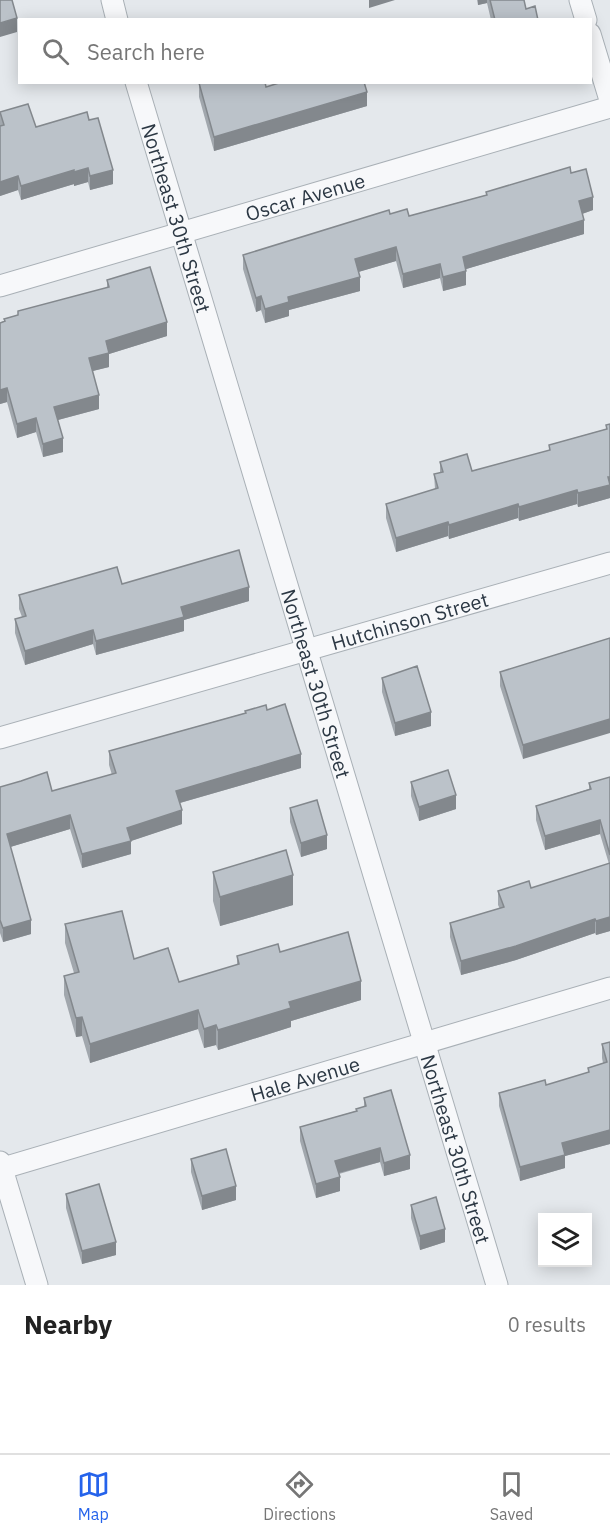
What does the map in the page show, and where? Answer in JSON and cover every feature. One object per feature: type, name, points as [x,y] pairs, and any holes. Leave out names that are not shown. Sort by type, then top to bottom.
[{"type":"street","points":[[112,0],[116,18]]},
{"type":"street","points":[[580,0],[585,18]]},
{"type":"street","points":[[592,37],[610,100]]},
{"type":"street","name":"Northeast 30th Street","points":[[137,84],[496,1285]]},
{"type":"street","name":"Oscar Avenue","points":[[0,286],[610,107]]},
{"type":"street","name":"Hutchinson Street","points":[[0,738],[610,563]]},
{"type":"street","name":"Hale Avenue","points":[[1,1167],[610,988]]},
{"type":"street","points":[[1,1167],[37,1285]]},
{"type":"building","points":[[0,0],[12,0],[17,18],[0,23]]},
{"type":"building","points":[[490,0],[524,0],[526,9],[535,6],[538,18],[494,18]]},
{"type":"building","points":[[199,84],[265,84],[266,87],[276,84],[365,84],[367,92],[214,137]]},
{"type":"building","points":[[28,104],[36,127],[87,112],[89,120],[98,118],[113,170],[90,176],[88,168],[74,172],[74,170],[21,186],[18,176],[0,182],[0,126],[4,125],[0,112]]},
{"type":"building","points":[[570,167],[571,173],[586,169],[593,197],[579,201],[584,220],[463,257],[466,271],[443,277],[440,264],[403,274],[396,247],[355,259],[360,277],[288,297],[289,302],[265,309],[261,296],[256,298],[243,255],[389,210],[390,214],[407,209],[409,216],[487,195],[486,192]]},
{"type":"building","points":[[150,267],[167,322],[106,341],[109,353],[89,358],[99,395],[54,407],[63,438],[43,444],[36,418],[17,424],[7,388],[0,390],[0,323],[5,321],[4,319],[18,315],[18,311],[109,287],[107,280]]},
{"type":"building","points":[[610,424],[610,477],[608,477],[610,485],[578,493],[577,490],[519,507],[518,504],[396,538],[386,504],[438,488],[434,474],[443,472],[440,462],[467,454],[472,471],[550,450],[549,445],[607,429],[606,425]]},
{"type":"building","points":[[239,550],[249,587],[181,607],[184,617],[96,641],[93,630],[25,651],[15,619],[26,616],[19,595],[117,567],[122,584]]},
{"type":"building","points":[[610,638],[610,719],[523,745],[500,672]]},
{"type":"building","points":[[417,666],[431,712],[395,723],[382,678]]},
{"type":"building","points":[[285,704],[301,754],[176,791],[182,810],[127,828],[131,841],[82,854],[70,815],[7,834],[31,920],[3,928],[0,920],[0,787],[47,772],[52,791],[116,773],[109,751],[246,713],[245,711],[266,705],[267,710]]},
{"type":"building","points":[[448,770],[456,795],[419,807],[411,782]]},
{"type":"building","points":[[610,777],[610,855],[600,820],[545,836],[536,806],[591,789],[589,783]]},
{"type":"building","points":[[317,800],[327,835],[301,843],[290,808]]},
{"type":"building","points":[[286,850],[293,875],[220,897],[213,872]]},
{"type":"building","points":[[610,863],[610,917],[596,921],[595,919],[516,946],[461,961],[450,923],[504,907],[498,891],[529,881],[531,888]]},
{"type":"building","points":[[122,911],[134,959],[168,948],[179,982],[239,964],[237,956],[278,944],[280,952],[348,932],[361,981],[289,1002],[291,1008],[218,1030],[216,1025],[204,1029],[198,1010],[90,1044],[82,1017],[76,1018],[64,976],[79,972],[65,924]]},
{"type":"building","points":[[610,1042],[610,1130],[562,1143],[565,1155],[520,1167],[499,1093],[545,1080],[546,1085],[589,1072],[588,1068],[607,1062],[602,1044]]},
{"type":"building","points":[[391,1090],[410,1155],[384,1163],[380,1148],[335,1161],[340,1177],[316,1184],[300,1127],[357,1111],[356,1109],[366,1106],[364,1098]]},
{"type":"building","points":[[226,1149],[236,1186],[202,1196],[191,1159]]},
{"type":"building","points":[[99,1184],[116,1242],[82,1251],[66,1194]]},
{"type":"building","points":[[436,1197],[445,1229],[420,1236],[411,1205]]}]
